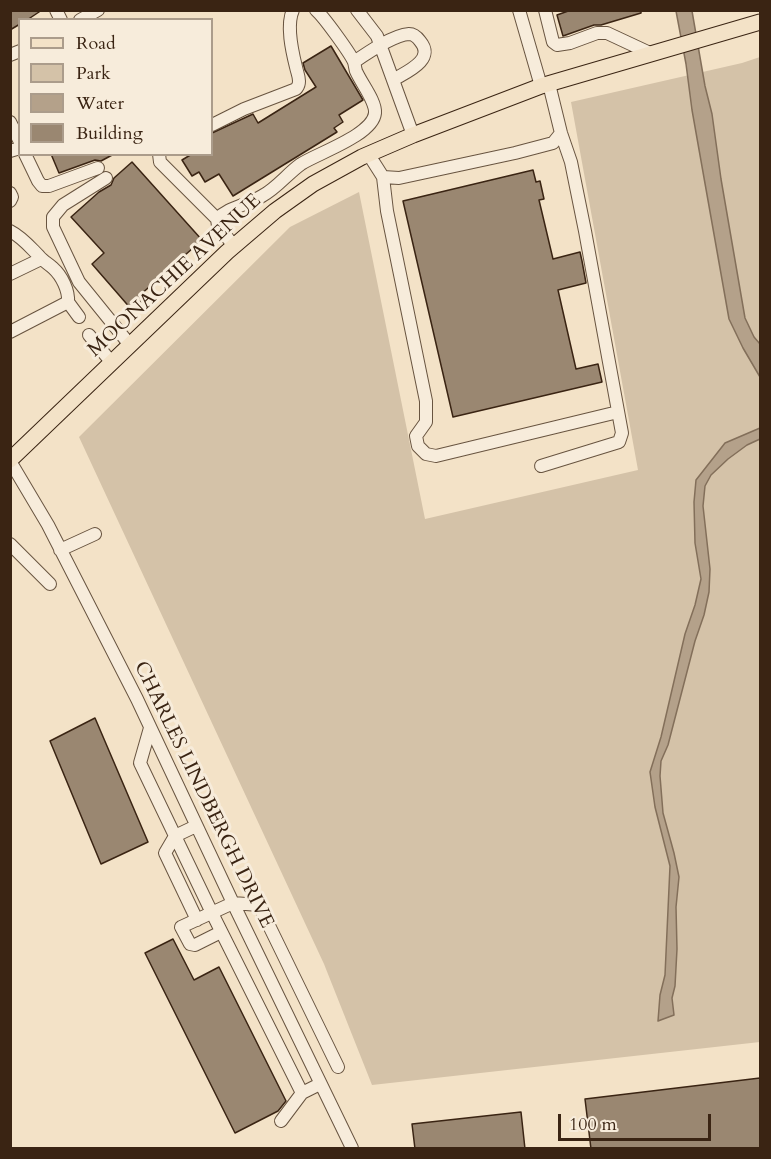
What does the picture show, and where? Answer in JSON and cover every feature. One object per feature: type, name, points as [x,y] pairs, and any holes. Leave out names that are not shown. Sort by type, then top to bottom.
[{"type":"main road","name":"MOONACHIE AVENUE","points":[[10,461],[234,246],[275,211],[313,184],[369,154],[412,135],[545,85],[760,22]]},
{"type":"street","points":[[83,16],[98,10]]},
{"type":"street","points":[[213,124],[298,87],[300,79],[290,29],[293,10]]},
{"type":"street","points":[[217,219],[229,210],[260,198],[303,163],[345,143],[372,121],[375,113],[373,104],[354,62],[316,10]]},
{"type":"street","points":[[357,10],[377,36],[412,135]]},
{"type":"street","points":[[519,10],[571,162],[622,433],[619,442],[542,466]]},
{"type":"street","points":[[545,10],[553,42],[557,45],[570,43],[597,33],[607,33],[652,54]]},
{"type":"street","points":[[354,62],[380,45],[406,34],[412,34],[423,44],[425,52],[423,60],[393,80]]},
{"type":"street","points":[[10,122],[18,138]]},
{"type":"street","points":[[383,177],[399,178],[515,153],[553,142],[561,133]]},
{"type":"street","points":[[369,154],[383,177],[387,211],[426,401],[426,422],[416,436],[418,446],[426,454],[436,456],[618,412]]},
{"type":"street","points":[[26,156],[42,186],[102,173],[63,205],[53,217],[53,227],[79,282],[130,345]]},
{"type":"street","points":[[159,156],[160,162],[217,219],[218,226],[234,246]]},
{"type":"street","points":[[10,193],[12,197],[10,201]]},
{"type":"street","points":[[10,231],[22,238],[41,259],[54,269],[69,295],[68,303],[79,317]]},
{"type":"street","points":[[10,274],[41,259]]},
{"type":"street","points":[[10,332],[68,303]]},
{"type":"street","points":[[89,335],[112,363]]},
{"type":"street","name":"CHARLES LINDBERGH DRIVE","points":[[10,461],[48,525],[150,728],[352,1149]]},
{"type":"street","points":[[60,550],[95,534]]},
{"type":"street","points":[[10,544],[50,584]]},
{"type":"street","points":[[150,728],[140,764],[302,1094]]},
{"type":"street","points":[[196,826],[175,836],[165,853],[196,920]]},
{"type":"street","points":[[221,932],[195,945],[190,944],[181,927],[233,903],[259,905],[338,1068]]},
{"type":"street","points":[[281,1121],[302,1094],[321,1084]]},
{"type":"green space","points":[[760,57],[760,1042],[372,1085],[324,964],[79,437],[290,227],[359,192],[425,519],[638,470],[571,102]]},
{"type":"water","points":[[676,11],[692,11],[712,114],[745,318],[760,344],[760,377],[729,319]]},
{"type":"water","points":[[760,428],[760,439],[747,445],[728,459],[711,475],[705,486],[703,506],[710,569],[709,592],[668,745],[661,761],[663,813],[679,877],[676,907],[675,986],[672,998],[674,1015],[658,1021],[660,995],[665,975],[670,866],[655,807],[650,772],[701,579],[695,543],[696,480],[725,443]]},
{"type":"building","points":[[10,10],[42,10],[30,18],[18,18],[18,25],[10,30]]},
{"type":"building","points":[[571,10],[641,10],[641,13],[563,36],[557,15]]},
{"type":"building","points":[[331,46],[363,100],[339,115],[343,122],[334,128],[337,132],[233,196],[219,174],[205,182],[199,172],[192,176],[182,160],[189,156],[213,156],[213,133],[253,114],[258,123],[316,87],[303,63]]},
{"type":"building","points":[[52,156],[110,156],[101,161],[95,160],[59,173]]},
{"type":"building","points":[[132,162],[202,240],[139,296],[143,300],[132,310],[92,264],[104,253],[71,217],[99,192],[111,185],[114,178]]},
{"type":"building","points":[[533,170],[536,182],[540,181],[544,199],[539,200],[553,259],[580,252],[582,261],[586,283],[558,290],[576,369],[598,364],[602,382],[453,417],[403,201]]},
{"type":"building","points":[[95,718],[148,842],[101,864],[50,741]]},
{"type":"building","points":[[173,939],[194,980],[219,967],[286,1101],[278,1111],[235,1133],[145,953]]},
{"type":"building","points":[[760,1078],[760,1149],[591,1149],[585,1099]]},
{"type":"building","points":[[521,1112],[525,1149],[415,1149],[412,1124]]}]
